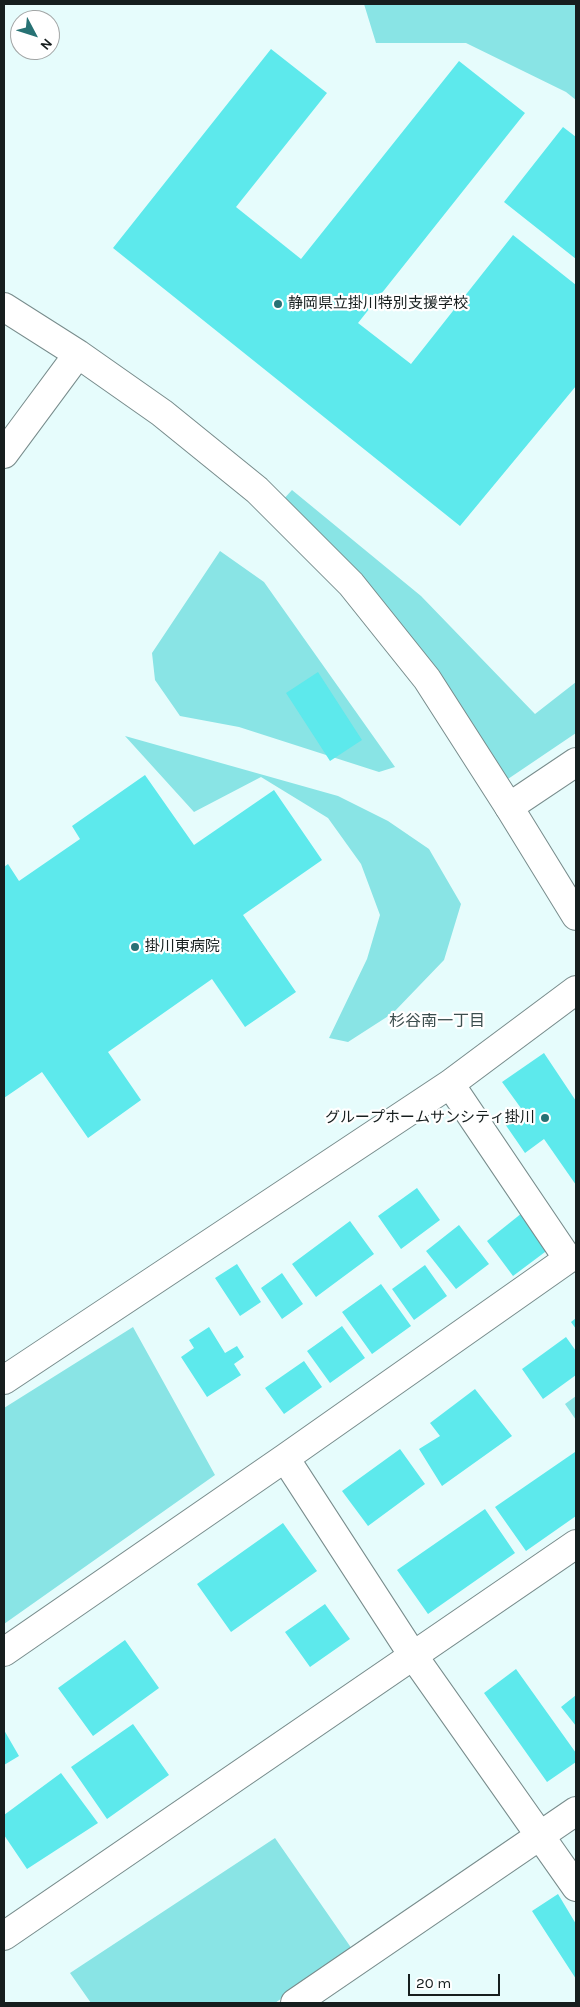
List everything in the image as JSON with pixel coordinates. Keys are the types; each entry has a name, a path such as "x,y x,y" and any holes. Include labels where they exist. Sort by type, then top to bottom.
{"street":[{"path":"4,307 78,354 162,413 257,490 351,584 427,679 576,916"},
{"path":"4,454 78,354"},
{"path":"509,807 576,762"},
{"path":"4,1380 450,1084 576,990"},
{"path":"4,1652 568,1259 450,1084"},
{"path":"285,1458 412,1654 576,1887"},
{"path":"4,1936 412,1654 576,1544"},
{"path":"295,2003 576,1811"}],"shaded area":[{"path":"364,4 576,4 576,100 566,92 466,43 376,43"},
{"path":"292,490 421,596 535,714 576,682 576,733 505,781 281,502"},
{"path":"220,551 264,582 395,767 379,772 239,727 180,716 155,680 152,653"},
{"path":"125,736 338,796 388,821 429,849 461,904 444,960 393,1013 348,1042 329,1038 367,959 380,915 361,864 328,818 261,777 194,812"},
{"path":"133,1327 215,1475 4,1624 4,1408"},
{"path":"576,1396 576,1420 565,1404"},
{"path":"275,1838 352,1949 275,2003 91,2003 70,1973"}],"building":[{"name":"静岡県立掛川特別支援学校","path":"271,49 327,93 236,207 301,259 459,61 525,113 358,323 411,364 513,235 576,285 576,386 460,526 113,248"},
{"path":"563,127 576,137 576,259 504,202"},
{"path":"318,672 362,740 330,761 286,693"},
{"name":"掛川東病院","path":"145,775 194,845 274,790 322,860 243,915 296,992 245,1027 212,979 108,1052 141,1100 88,1138 42,1072 4,1098 4,867 8,864 19,881 80,839 72,826"},
{"name":"グループホームサンシティ掛川","path":"544,1053 576,1101 576,1185 544,1139 525,1153 505,1124 523,1111 502,1082"},
{"path":"417,1188 440,1220 401,1249 378,1216"},
{"path":"522,1213 549,1249 513,1276 487,1241"},
{"path":"350,1221 374,1254 316,1297 292,1264"},
{"path":"459,1225 489,1264 456,1289 426,1251"},
{"path":"237,1264 261,1302 240,1316 215,1278"},
{"path":"425,1265 447,1296 414,1320 392,1289"},
{"path":"282,1273 303,1304 282,1319 261,1288"},
{"path":"381,1284 411,1326 372,1354 342,1312"},
{"path":"576,1318 576,1329 571,1322"},
{"path":"342,1326 365,1358 330,1383 307,1351"},
{"path":"209,1327 225,1353 237,1346 244,1357 234,1364 241,1375 207,1397 181,1357 194,1348 189,1340"},
{"path":"566,1337 576,1351 576,1375 543,1399 522,1369"},
{"path":"304,1361 322,1387 284,1414 265,1388"},
{"path":"475,1389 512,1436 442,1486 419,1449 440,1436 430,1423"},
{"path":"400,1449 425,1484 368,1526 342,1491"},
{"path":"575,1452 576,1516 526,1551 495,1507"},
{"path":"485,1509 515,1553 428,1614 397,1570"},
{"path":"283,1523 317,1571 231,1632 197,1584"},
{"path":"325,1604 350,1639 310,1667 285,1632"},
{"path":"125,1640 159,1688 93,1736 58,1688"},
{"path":"516,1669 576,1753 576,1762 547,1782 484,1693"},
{"path":"576,1695 576,1726 561,1707"},
{"path":"133,1724 169,1775 107,1819 71,1767"},
{"path":"4,1730 19,1756 4,1765"},
{"path":"61,1773 98,1823 27,1869 4,1835 4,1815"},
{"path":"558,1894 576,1924 576,1979 532,1911"}],"place":[{"name":"静岡県立掛川特別支援学校","path":"278,304"},
{"name":"掛川東病院","path":"135,947"},
{"name":"グループホームサンシティ掛川","path":"545,1118"}],"district":[{"name":"杉谷南一丁目","path":"437,1021"}]}
